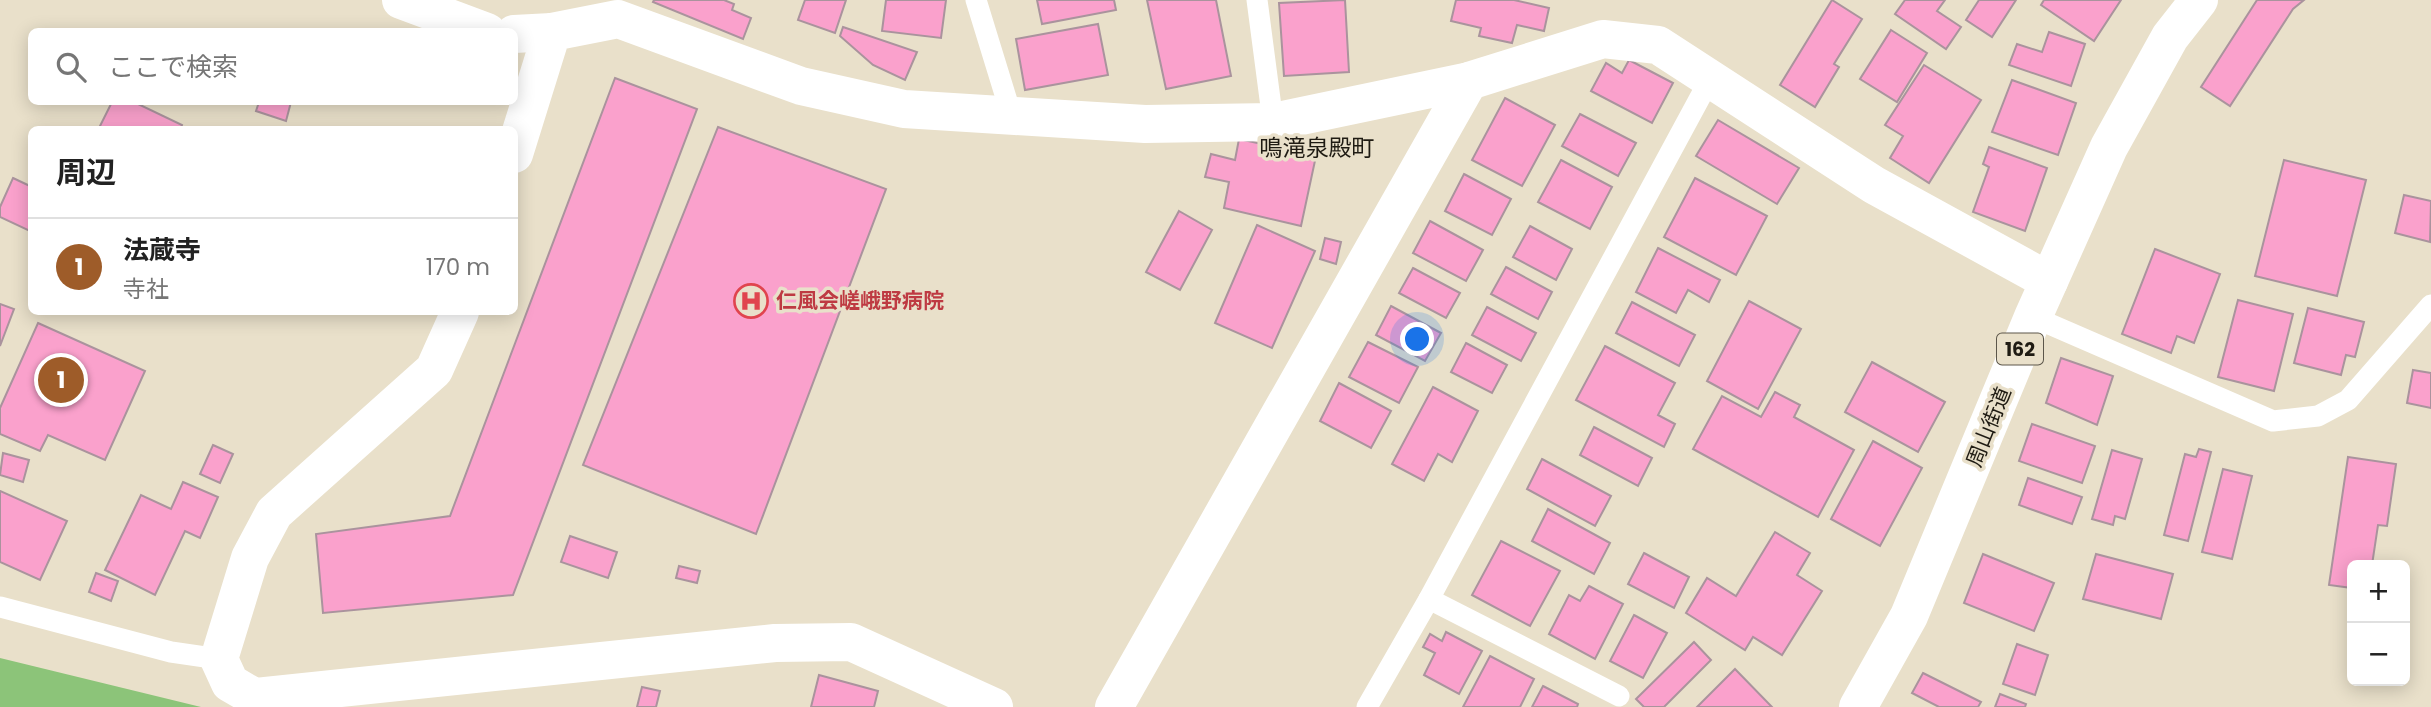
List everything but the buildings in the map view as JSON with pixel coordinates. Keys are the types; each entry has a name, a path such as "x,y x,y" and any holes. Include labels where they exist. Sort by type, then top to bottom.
{"main road":[{"path":"401,0 476,28"},
{"name":"周山街道","path":"1858,707 1909,616 2033,317 2109,147 2170,37 2199,0"},
{"path":"518,34 552,32 618,19 801,86 904,109 1145,124 1273,122 1469,81 1603,39 1658,45 1874,185 2049,281"},
{"path":"518,141 552,32"},
{"path":"1114,707 1469,81"},
{"path":"459,315 434,370 274,513 250,558 219,659 230,683 254,697 459,691 775,643 851,642 993,707"}],"lane":[{"path":"976,0 1011,114"},
{"path":"1257,0 1273,122"},
{"path":"1367,707 1429,599 1710,79"},
{"path":"2033,317 2273,421 2318,416 2348,400 2431,305"},
{"path":"1429,599 1619,696"},
{"path":"0,607 172,652 219,659"}],"green space":[{"path":"0,658 201,707 0,707"}],"place":[{"name":"仁風会嵯峨野病院","path":"751,301"},
{"name":"法蔵寺","path":"61,380"}],"district":[{"name":"鳴滝泉殿町","path":"1317,148"}]}
